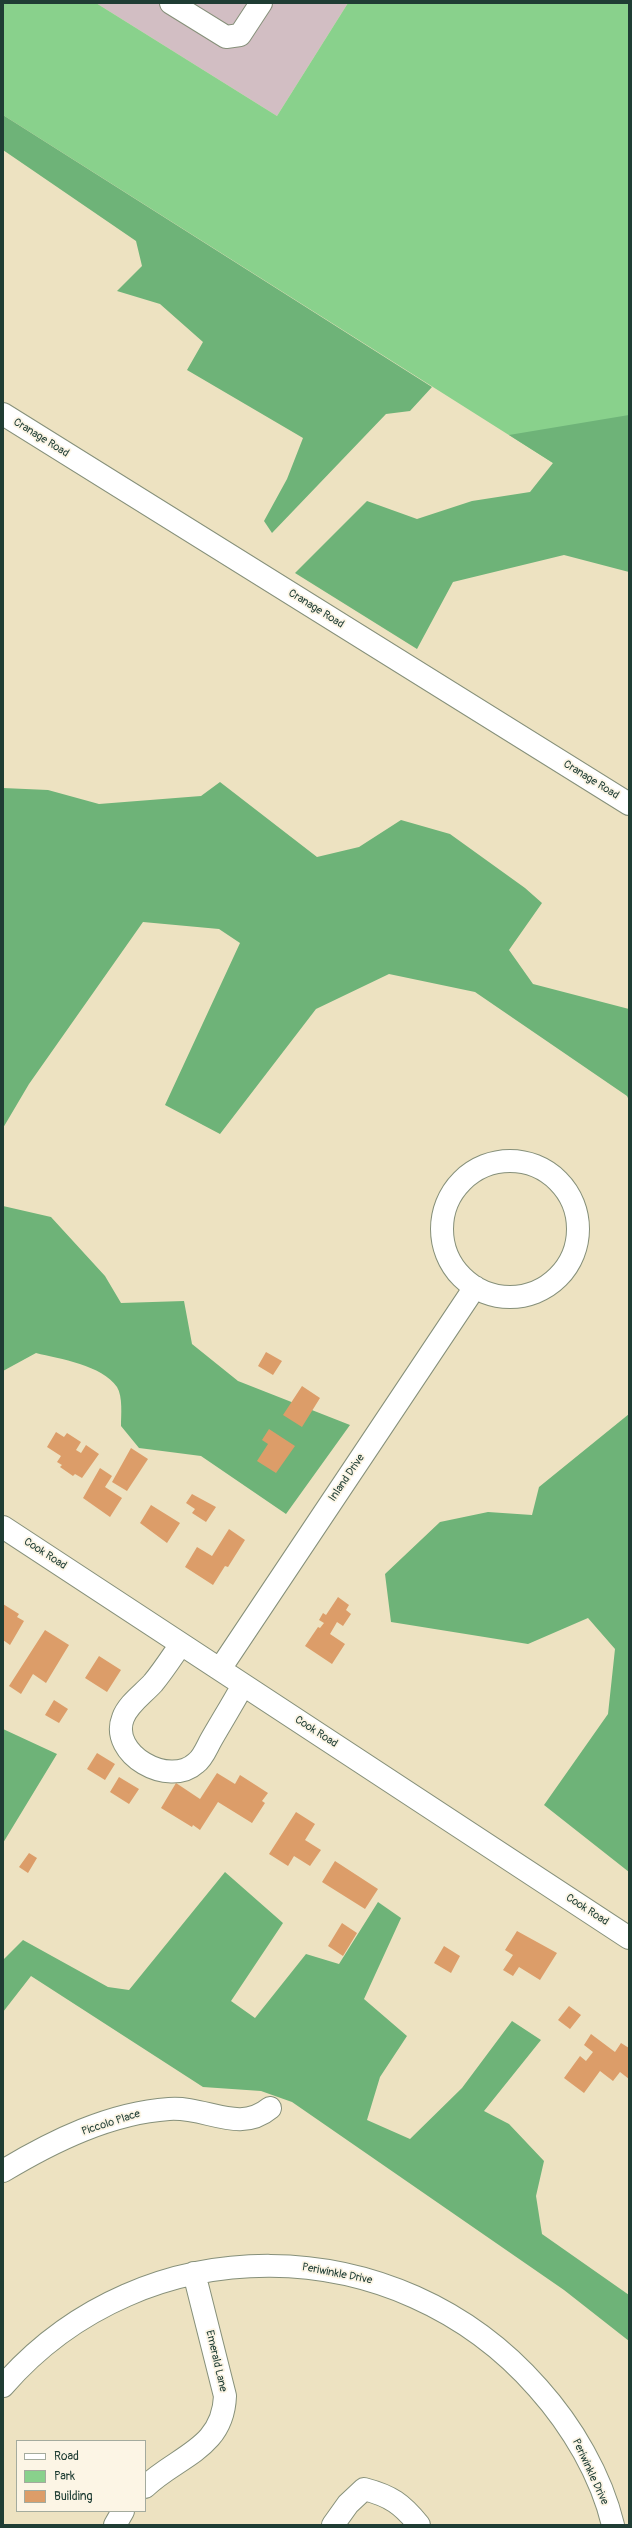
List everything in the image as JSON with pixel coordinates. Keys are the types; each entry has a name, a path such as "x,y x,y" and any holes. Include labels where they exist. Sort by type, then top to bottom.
{"street":[{"path":"171,3 226,37 240,35 261,3"},
{"name":"Cranage Road","path":"3,414 629,804"},
{"path":"503,1160 537,1165 557,1179 568,1191 577,1213 579,1226 576,1250 558,1279 538,1292 521,1296 497,1296 475,1287 458,1273 444,1245 443,1214 452,1192 461,1181 480,1167 503,1160"},
{"name":"Inland Drive","path":"220,1669 475,1287"},
{"name":"Cook Road","path":"3,1527 629,1938"},
{"path":"181,1644 153,1683 129,1708 121,1725 123,1738 133,1754 147,1766 165,1772 179,1772 196,1764 243,1685"},
{"name":"Piccolo Place","path":"3,2172 43,2149 122,2117 152,2110 174,2109 215,2115 234,2121 248,2120 260,2116 270,2108"},
{"name":"Periwinkle Drive","path":"3,2386 32,2356 82,2319 147,2287 194,2273 238,2266 287,2266 348,2274 406,2292 469,2326 521,2368 551,2402 582,2448 598,2483 613,2525"},
{"name":"Emerald Lane","path":"146,2486 163,2471 206,2442 222,2416 224,2396 194,2273"},
{"path":"333,2525 348,2504 364,2490 385,2495 398,2502 419,2525"},
{"path":"115,2525 122,2512"}],"shaded area":[{"path":"96,3 348,3 277,116"}],"green space":[{"path":"3,3 96,3 277,116 348,3 629,3 629,511 3,115"},
{"path":"3,115 432,387 410,411 386,414 272,533 264,521 287,479 303,438 187,370 203,342 160,304 117,291 142,266 136,241 3,150"},
{"path":"629,415 629,572 564,555 453,582 417,649 295,573 367,501 417,519 472,501 530,492 553,463 509,435"},
{"path":"220,782 317,857 359,847 401,820 450,834 525,888 542,903 509,950 533,984 629,1009 629,1100 627,1096 475,992 389,974 316,1009 220,1134 165,1105 240,943 219,929 143,922 29,1084 3,1128 3,788 48,790 99,804 201,796"},
{"path":"3,1206 51,1217 105,1276 121,1303 184,1301 192,1344 238,1381 350,1425 286,1514 201,1456 139,1448 121,1426 121,1401 117,1387 110,1379 101,1373 80,1364 36,1353 3,1371"},
{"path":"629,1414 629,1872 544,1805 608,1714 615,1649 588,1618 528,1644 391,1622 385,1574 440,1522 488,1512 532,1515 539,1487"},
{"path":"3,1729 57,1754 3,1843"},
{"path":"225,1872 283,1923 231,2001 255,2018 306,1954 339,1964 378,1902 401,1918 364,1999 407,2036 380,2077 367,2120 410,2139 462,2088 512,2021 541,2040 484,2111 509,2124 544,2161 536,2196 542,2234 629,2295 629,2341 564,2290 292,2102 261,2091 203,2087 31,1976 3,2012 3,1960 23,1940 108,1987 129,1990"}],"building":[{"path":"266,1352 282,1361 273,1375 258,1366"},
{"path":"302,1386 320,1398 302,1427 283,1415"},
{"path":"269,1429 295,1446 276,1473 257,1461 268,1444 262,1440"},
{"path":"56,1432 64,1437 67,1433 81,1442 76,1450 81,1453 86,1445 99,1454 82,1478 75,1474 73,1476 60,1467 62,1465 57,1462 61,1456 47,1447"},
{"path":"131,1448 148,1459 127,1491 112,1482"},
{"path":"100,1468 112,1476 105,1487 122,1498 110,1517 83,1498"},
{"path":"192,1494 216,1507 206,1522 192,1513 195,1509 186,1503"},
{"path":"151,1505 180,1523 167,1543 140,1523"},
{"path":"229,1529 245,1540 228,1567 225,1566 213,1585 185,1567 197,1547 212,1556"},
{"path":"338,1597 349,1605 346,1610 351,1614 343,1626 337,1622 330,1634 345,1644 332,1664 305,1646 318,1627 320,1628 324,1623 319,1620 323,1613 326,1615"},
{"path":"3,1604 19,1614 17,1617 24,1621 10,1645 3,1640"},
{"path":"45,1630 69,1645 46,1683 33,1674 21,1694 9,1686"},
{"path":"99,1656 121,1670 107,1692 85,1678"},
{"path":"54,1700 68,1709 59,1723 45,1715"},
{"path":"97,1753 115,1764 105,1780 87,1769"},
{"path":"217,1773 235,1784 240,1775 268,1793 262,1801 265,1803 252,1823 218,1802 200,1830 193,1825 192,1827 161,1808 176,1783 200,1799"},
{"path":"119,1777 139,1789 129,1804 110,1792"},
{"path":"296,1812 315,1824 305,1840 321,1850 310,1866 294,1856 288,1866 269,1854"},
{"path":"29,1853 37,1858 28,1873 19,1867"},
{"path":"335,1861 378,1889 365,1909 322,1882"},
{"path":"342,1923 357,1933 343,1956 328,1946"},
{"path":"517,1931 557,1953 540,1980 519,1967 513,1976 503,1970 513,1955 505,1950"},
{"path":"444,1946 460,1956 451,1973 434,1963"},
{"path":"569,2006 581,2015 570,2029 558,2020"},
{"path":"591,2034 615,2052 621,2043 629,2048 629,2079 620,2072 613,2081 600,2071 584,2093 564,2078 580,2056 586,2061 593,2052 584,2045"}]}
